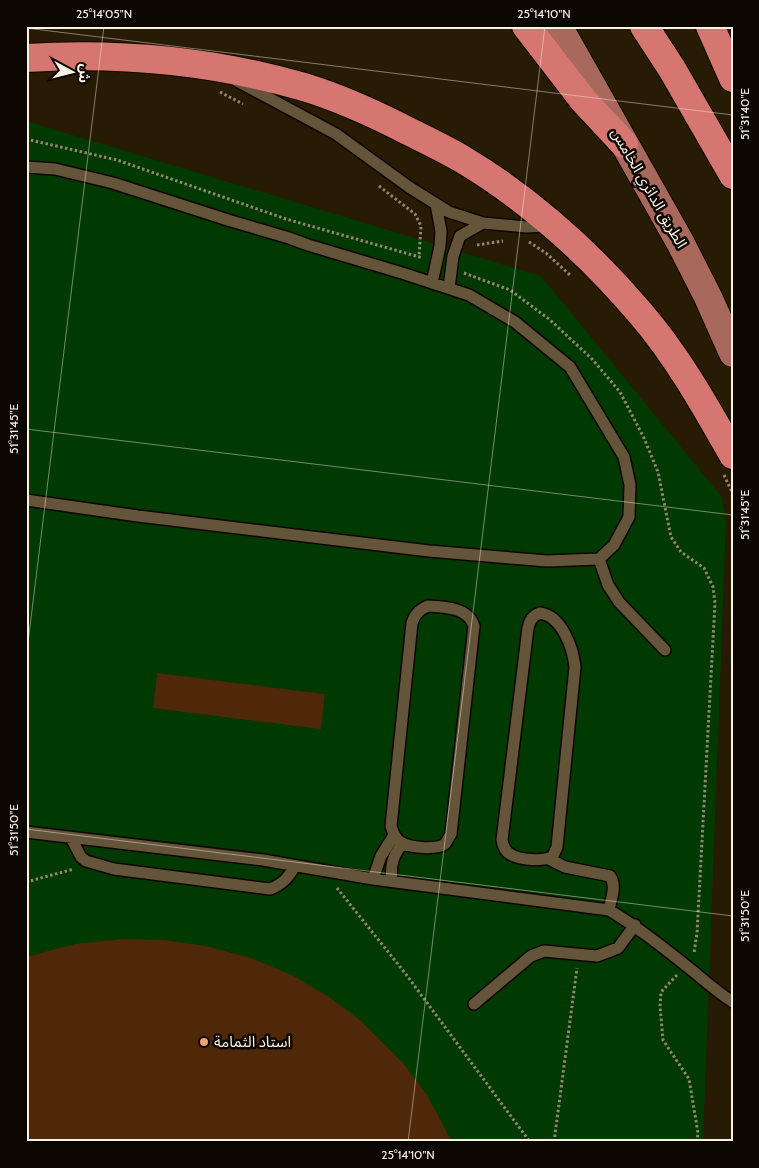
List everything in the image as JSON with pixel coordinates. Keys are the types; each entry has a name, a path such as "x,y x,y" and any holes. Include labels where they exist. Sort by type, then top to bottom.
{"highway":[{"path":"526,26 583,100 624,144"},
{"path":"644,26 672,69 733,175"},
{"path":"710,26 733,78"},
{"path":"26,58 64,55 147,57 214,79 261,76 306,88 350,103 461,158 515,194 572,242 616,285 648,322 704,404 728,464"}],"main road":[{"name":"الطريق الدائري الخامس","path":"558,26 680,242 708,296 733,353"}],"lane":[{"path":"214,79 336,134 409,188 449,212 483,222 526,227 552,225"},
{"path":"26,167 54,169 113,183 469,295 515,322 570,367 624,457 630,485 629,518 614,544 599,559 548,560 429,551 138,516 26,500"},
{"path":"432,283 441,231 436,204"},
{"path":"449,288 452,256 460,236 483,222"},
{"path":"599,559 608,585 619,602 665,650"},
{"path":"428,606 461,611 472,619 474,626 451,834 445,844 440,847 403,844 394,835 391,826 412,623 420,609 428,606"},
{"path":"548,859 553,856 557,847 575,667 571,646 566,636 552,618 547,614 540,613 533,616 529,621 502,840 505,850 514,856 544,861 548,859 565,867 610,876 614,886 609,910"},
{"path":"26,832 263,860 324,872 609,910 635,925 713,989 733,1002"},
{"path":"373,879 381,856 394,835"},
{"path":"71,838 82,857 92,864 114,869 270,889 286,879 295,866"},
{"path":"392,880 392,861 403,844"},
{"path":"474,1004 531,956 544,951 597,956 618,948 635,925"}],"path":[{"path":"214,79 251,108"},
{"path":"26,139 117,160 286,219 437,262"},
{"path":"371,180 415,214 421,226 420,257"},
{"path":"472,246 509,241"},
{"path":"523,241 529,242 546,253 575,279"},
{"path":"451,266 510,290 549,320 592,359 620,392 644,438 658,472 671,537 681,552 704,568 713,587 714,603 697,933 692,960 661,992 660,1006 663,1040 688,1078 698,1133 697,1142"},
{"path":"728,464 733,494"},
{"path":"26,882 92,864"},
{"path":"324,872 405,973 530,1142"},
{"path":"554,1142 579,955"}],"green space":[{"path":"26,121 541,276 722,497 726,523 703,1142 26,1142"}],"building":[{"path":"157,673 325,694 321,729 153,708"},
{"name":"استاد الثمامة","path":"122,939 164,940 206,946 251,958 294,976 329,997 360,1020 403,1063 427,1095 452,1142 26,1142 26,957 75,944"}],"place":[{"name":"استاد الثمامة","path":"204,1042"}]}
